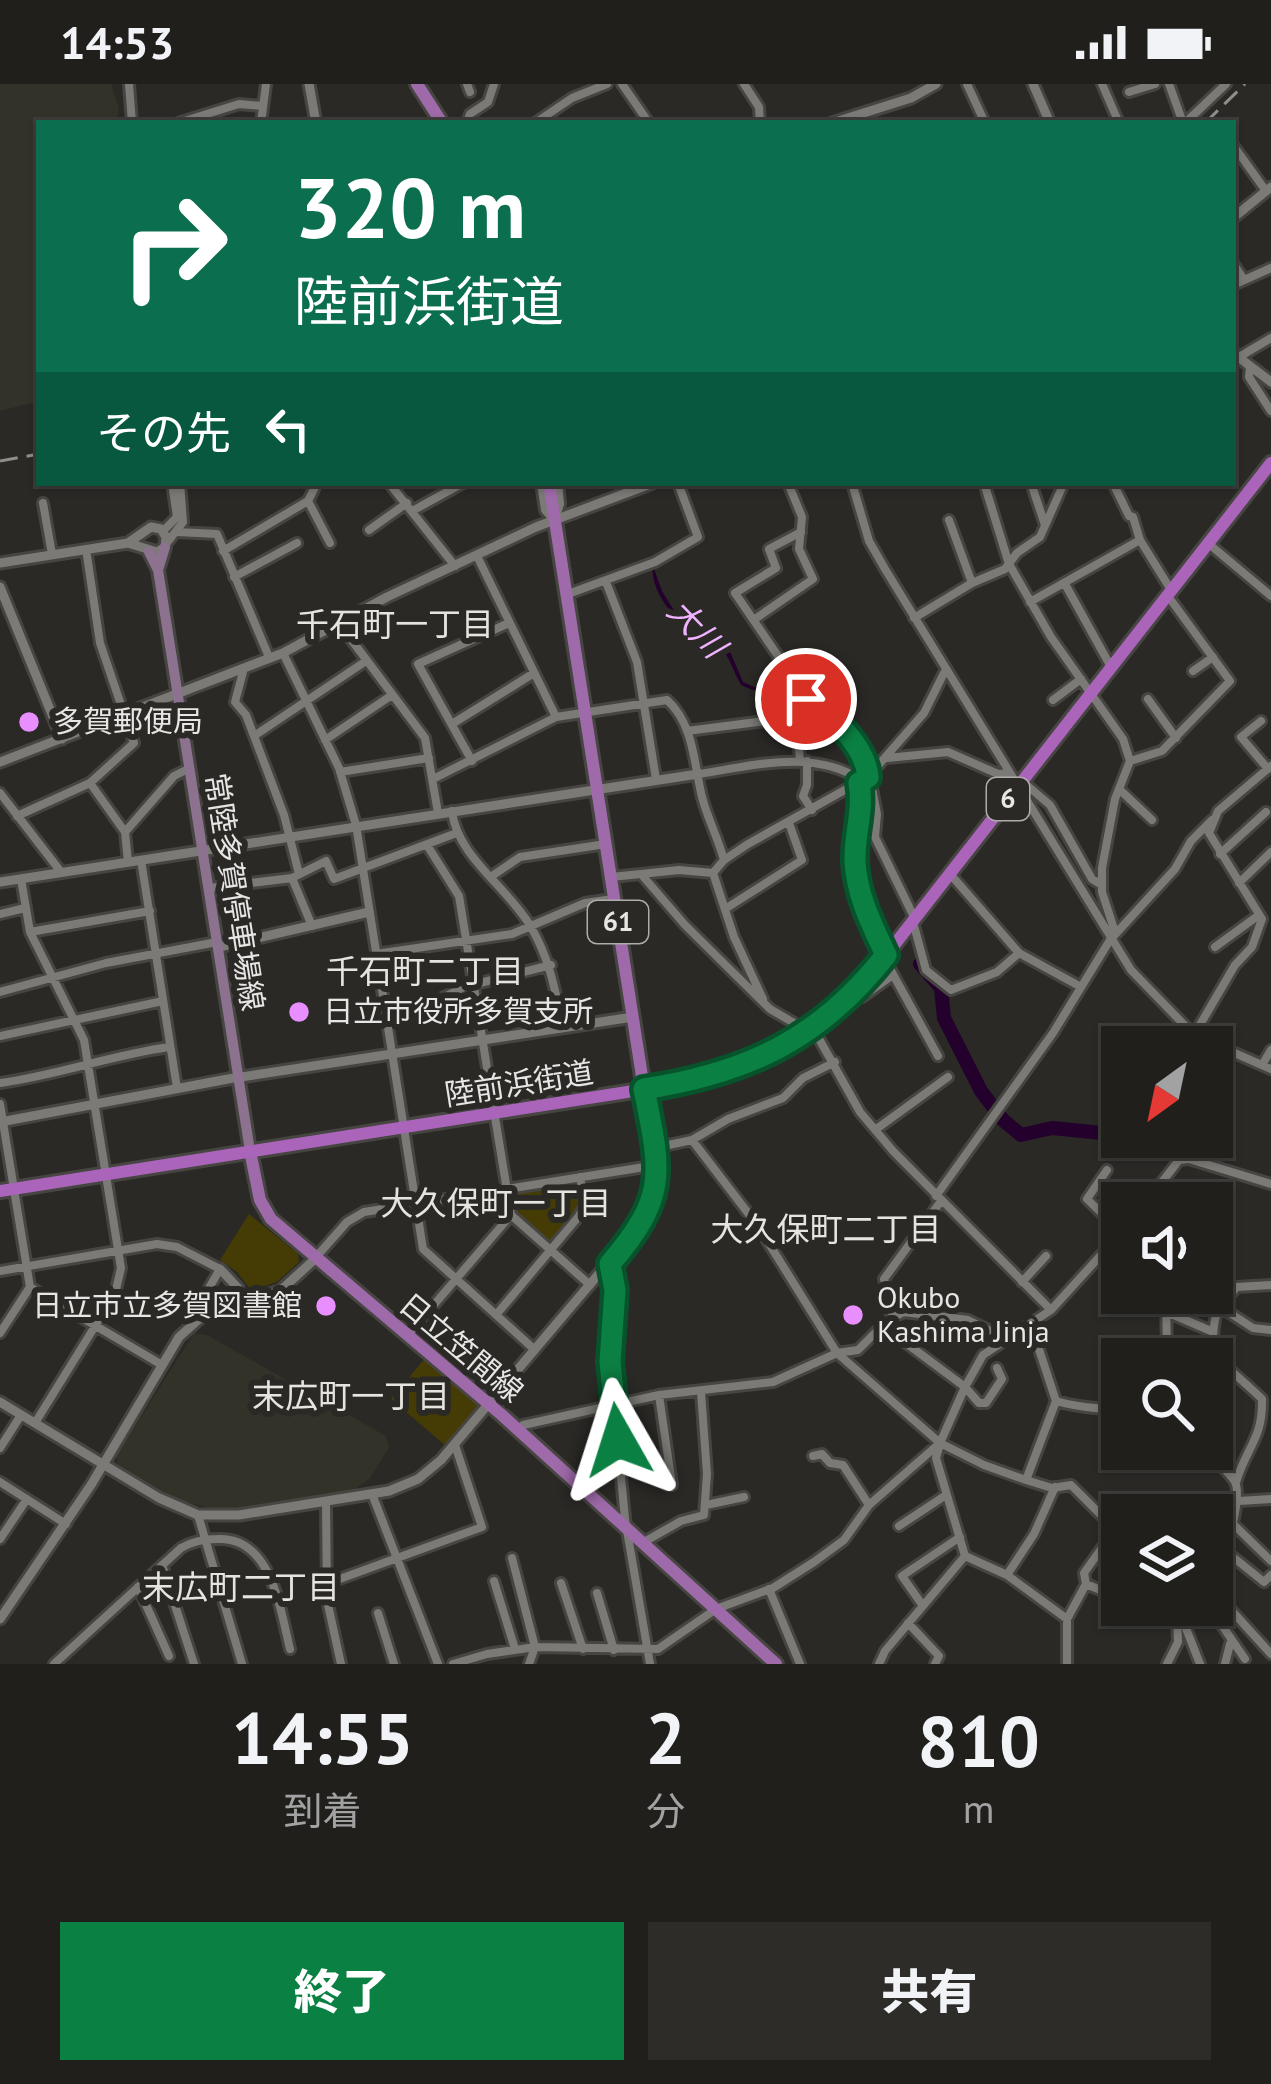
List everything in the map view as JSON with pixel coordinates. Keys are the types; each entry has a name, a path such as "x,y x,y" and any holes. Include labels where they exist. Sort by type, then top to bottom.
{"highway":[{"name":"陸前浜街道","path":"6,1190 644,1089 740,1067 810,1030 855,992 885,957 1271,463"}],"main road":[{"path":"417,84 440,120"},
{"name":"61","path":"546,486 644,1089"},
{"path":"158,570 165,545"},
{"path":"147,551 158,570"},
{"name":"常陸多賀停車場線","path":"158,570 250,1150"},
{"name":"日立笠間線","path":"250,1150 265,1210 518,1429 776,1664"}],"street":[{"path":"130,84 132,120"},
{"path":"261,120 266,84"},
{"path":"309,84 315,120"},
{"path":"469,120 488,102 494,84"},
{"path":"539,120 582,88 607,84"},
{"path":"622,84 647,120"},
{"path":"744,84 758,107 760,120"},
{"path":"841,120 911,98 936,84"},
{"path":"967,84 984,120"},
{"path":"1033,84 1049,120"},
{"path":"1102,84 1118,120"},
{"path":"1129,92 1155,84"},
{"path":"1169,84 1183,120"},
{"path":"1187,120 1226,84"},
{"path":"188,120 239,104 263,106"},
{"path":"1236,149 1268,189 1236,216"},
{"path":"1236,268 1244,280"},
{"path":"1236,284 1271,268"},
{"path":"1271,338 1236,355 1271,382"},
{"path":"1250,367 1249,377 1271,411"},
{"path":"163,531 177,517 176,486"},
{"path":"128,543 147,551 165,545 178,532 184,513 177,486"},
{"path":"223,551 308,501 316,486"},
{"path":"392,486 455,566"},
{"path":"369,530 457,486"},
{"path":"554,520 560,504 558,486"},
{"path":"0,762 283,653 554,520 645,486"},
{"path":"566,594 678,552 698,537 679,486"},
{"path":"754,619 813,580 799,549 802,518 789,486"},
{"path":"853,486 869,541 945,672 1131,970 1185,1026"},
{"path":"893,1317 884,1279 1115,932 1102,868 1130,761 1123,739 1009,564 985,486"},
{"path":"1032,486 1046,526"},
{"path":"914,618 1009,564 1040,537 1063,486"},
{"path":"1114,486 1170,593 1230,681 1157,755 1130,761"},
{"path":"308,501 331,543"},
{"path":"43,503 52,554"},
{"path":"949,520 972,583"},
{"path":"0,563 128,543 151,527 163,531"},
{"path":"163,531 165,545"},
{"path":"143,532 141,541 147,551"},
{"path":"178,532 213,532 269,657"},
{"path":"801,532 769,549 776,568 735,593 778,656 808,687 806,699 824,710 867,764 855,862 863,904 893,975 938,1056"},
{"path":"1030,602 1140,540"},
{"path":"234,577 297,543"},
{"path":"1208,543 1271,596"},
{"path":"17,816 90,783 134,743 100,643 86,549"},
{"path":"478,556 556,717"},
{"path":"606,582 638,662 656,778"},
{"path":"1065,584 1112,667"},
{"path":"0,587 62,739"},
{"path":"338,622 425,738 438,813"},
{"path":"472,761 418,664 509,623"},
{"path":"283,653 340,772 356,825 423,1250 536,1350"},
{"path":"1193,670 1213,657"},
{"path":"254,736 366,661"},
{"path":"244,667 235,702 246,715 284,815 312,927"},
{"path":"713,873 724,860 863,780 923,712 945,672"},
{"path":"452,724 534,674"},
{"path":"1053,700 1081,679"},
{"path":"325,740 392,694"},
{"path":"433,779 556,717 668,700 687,731 703,801 724,860"},
{"path":"1148,700 1176,738"},
{"path":"687,731 796,717 804,760 802,796 812,810"},
{"path":"1111,940 1175,869 1191,841 1270,767 1241,737 1261,721"},
{"path":"886,758 948,752 998,774 1009,773"},
{"path":"340,772 429,758"},
{"path":"0,882 656,778 804,760 832,764 863,780 877,814 875,837 914,920 926,970 951,990 997,972 1018,953"},
{"path":"125,832 173,776 190,768"},
{"path":"90,783 125,832 150,911 177,1088"},
{"path":"1019,784 1050,805 1092,879 1102,885"},
{"path":"1119,789 1152,820"},
{"path":"0,793 61,872"},
{"path":"452,811 454,835 531,928 551,964 563,1027"},
{"path":"1220,854 1266,812"},
{"path":"1212,820 1209,833 1220,854 1264,917"},
{"path":"725,909 802,860 789,823"},
{"path":"210,888 296,876 326,861 334,879 454,835"},
{"path":"492,877 520,857 606,844"},
{"path":"428,845 459,896 512,1215 591,1286"},
{"path":"1239,884 1271,851"},
{"path":"611,878 679,870 713,873"},
{"path":"713,873 734,937 766,1005"},
{"path":"641,874 766,1005 810,1030 836,1063 860,1112 875,1130 1051,1310"},
{"path":"950,874 1018,953 1081,987"},
{"path":"21,879 30,932 75,1020 89,1062 118,1250 119,1286 35,1424"},
{"path":"376,954 531,928 585,903 614,898"},
{"path":"0,914 25,908"},
{"path":"30,932 150,911"},
{"path":"0,992 155,952 312,927 369,912"},
{"path":"1215,947 1264,917"},
{"path":"1199,1026 1235,965 1252,947 1264,917"},
{"path":"386,1016 418,1010 474,985 551,964"},
{"path":"855,992 862,997 893,975"},
{"path":"0,1036 163,1001"},
{"path":"1,1122 239,1077 633,1017"},
{"path":"0,1068 1,1083 170,1047"},
{"path":"1233,1054 1267,1067 1271,1050"},
{"path":"654,1148 692,1140 728,1119 783,1098 803,1078 836,1063"},
{"path":"875,1130 948,1077"},
{"path":"0,1402 176,1507 198,1515 227,1516 326,1502 418,1479 455,1444 647,1217 656,1194 657,1165 644,1089"},
{"path":"0,1104 6,1190 30,1287 0,1333"},
{"path":"692,1140 758,1226 837,1353 940,1442 1026,1480 1071,1485 1101,1516"},
{"path":"1162,1182 1179,1160 1190,1159 1270,1181"},
{"path":"1,1617 104,1465 179,1337 199,1318 280,1291 356,1216 657,1165"},
{"path":"1101,1212 1087,1199 1107,1170"},
{"path":"496,1316 585,1204 580,1177"},
{"path":"408,1334 512,1215"},
{"path":"0,1271 168,1244 220,1269 238,1288 241,1302"},
{"path":"965,1556 936,1458 964,1387 983,1355 1051,1310 1101,1255"},
{"path":"1022,1282 1046,1256"},
{"path":"610,1264 615,1290 610,1362 614,1405 627,1528 650,1664"},
{"path":"199,1318 198,1307 220,1269"},
{"path":"1233,1291 1271,1285"},
{"path":"30,1287 162,1365"},
{"path":"518,1429 659,1395 773,1382 837,1353 859,1350 887,1329 893,1317 912,1311 968,1320 1005,1338"},
{"path":"1171,1314 1211,1330"},
{"path":"1216,1314 1210,1340 1216,1353 1262,1400 1264,1426 1243,1458 1233,1519"},
{"path":"1231,1314 1253,1328 1271,1330"},
{"path":"1026,1480 1056,1401 1031,1324"},
{"path":"887,1329 964,1387 970,1397 986,1403 1002,1379 998,1369"},
{"path":"643,1542 681,1521 704,1515 706,1441 701,1392"},
{"path":"659,1395 672,1485"},
{"path":"1056,1401 1090,1412 1101,1409"},
{"path":"0,1448 21,1415"},
{"path":"453,1664 535,1647 650,1650 679,1637 716,1610 769,1589 835,1547 869,1505 940,1442"},
{"path":"326,1584 482,1527 455,1444"},
{"path":"813,1456 822,1454 843,1465 869,1505"},
{"path":"1222,1470 1236,1482"},
{"path":"0,1482 66,1524"},
{"path":"1007,1575 1034,1534 1056,1486"},
{"path":"371,1494 438,1664"},
{"path":"899,1526 946,1495"},
{"path":"706,1505 744,1497"},
{"path":"0,1539 27,1499"},
{"path":"1239,1501 1271,1499"},
{"path":"326,1502 326,1584 341,1664"},
{"path":"198,1515 242,1664"},
{"path":"1233,1523 1271,1561"},
{"path":"923,1606 902,1576 960,1537"},
{"path":"54,1664 181,1548 203,1539 234,1538 250,1545 278,1598 290,1648"},
{"path":"1067,1664 1067,1619 1086,1584 1084,1573 1101,1554"},
{"path":"965,1556 1007,1575 1067,1619"},
{"path":"879,1664 965,1556"},
{"path":"1233,1557 1264,1582 1271,1576"},
{"path":"512,1558 535,1647 529,1664"},
{"path":"163,1565 194,1664"},
{"path":"494,1581 515,1649"},
{"path":"561,1583 583,1649"},
{"path":"1086,1584 1101,1590"},
{"path":"138,1587 169,1656"},
{"path":"769,1589 800,1664"},
{"path":"597,1592 614,1650"},
{"path":"1233,1612 1271,1654"},
{"path":"377,1613 394,1664"},
{"path":"908,1623 935,1648 939,1656 935,1664"},
{"path":"1167,1664 1178,1642 1175,1626"},
{"path":"1185,1626 1200,1664"},
{"path":"1220,1626 1245,1659"},
{"path":"1262,1647 1271,1640"},
{"path":"1225,1664 1230,1642"}],"shaded area":[{"path":"0,84 111,84 119,109 117,120 36,120 36,402 0,411"},
{"path":"572,1180 579,1185 576,1212 549,1245 514,1215 511,1196"},
{"path":"249,1214 298,1254 299,1262 277,1282 251,1290 220,1260"},
{"path":"194,1333 207,1335 386,1436 389,1448 370,1478 350,1493 222,1512 174,1498 118,1464 116,1456"},
{"path":"426,1357 477,1401 478,1408 446,1446 391,1399"}],"water":[{"path":"653,566 675,612 718,637 743,682 783,697 741,685 718,643 665,605"},
{"path":"826,720 858,759 863,773 857,772"}],"waterway":[{"name":"大川","path":"773,693 823,718 839,736"},
{"name":"大川","path":"920,964 941,988 944,1018 981,1091 1003,1120 1021,1135 1052,1128 1101,1133"}],"railway":[{"path":"1208,120 1245,84"},
{"path":"0,461 36,455"}],"place":[{"name":"多賀郵便局","path":"29,722"},
{"name":"日立市役所多賀支所","path":"299,1012"},
{"name":"日立市立多賀図書館","path":"326,1306"},
{"name":"Okubo Kashima Jinja","path":"853,1315"}],"district":[{"name":"千石町一丁目","path":"395,624"},
{"name":"千石町二丁目","path":"425,971"},
{"name":"大久保町一丁目","path":"496,1203"},
{"name":"大久保町二丁目","path":"826,1229"},
{"name":"末広町一丁目","path":"351,1396"},
{"name":"末広町二丁目","path":"241,1587"}],"route":[{"path":"618,1440 610,1362 615,1290 610,1264 641,1227 656,1194 657,1165 644,1089 713,1076 765,1057 843,1003 886,955 863,904 855,862 863,806 859,783 868,777 867,764 824,710 806,699"}]}
